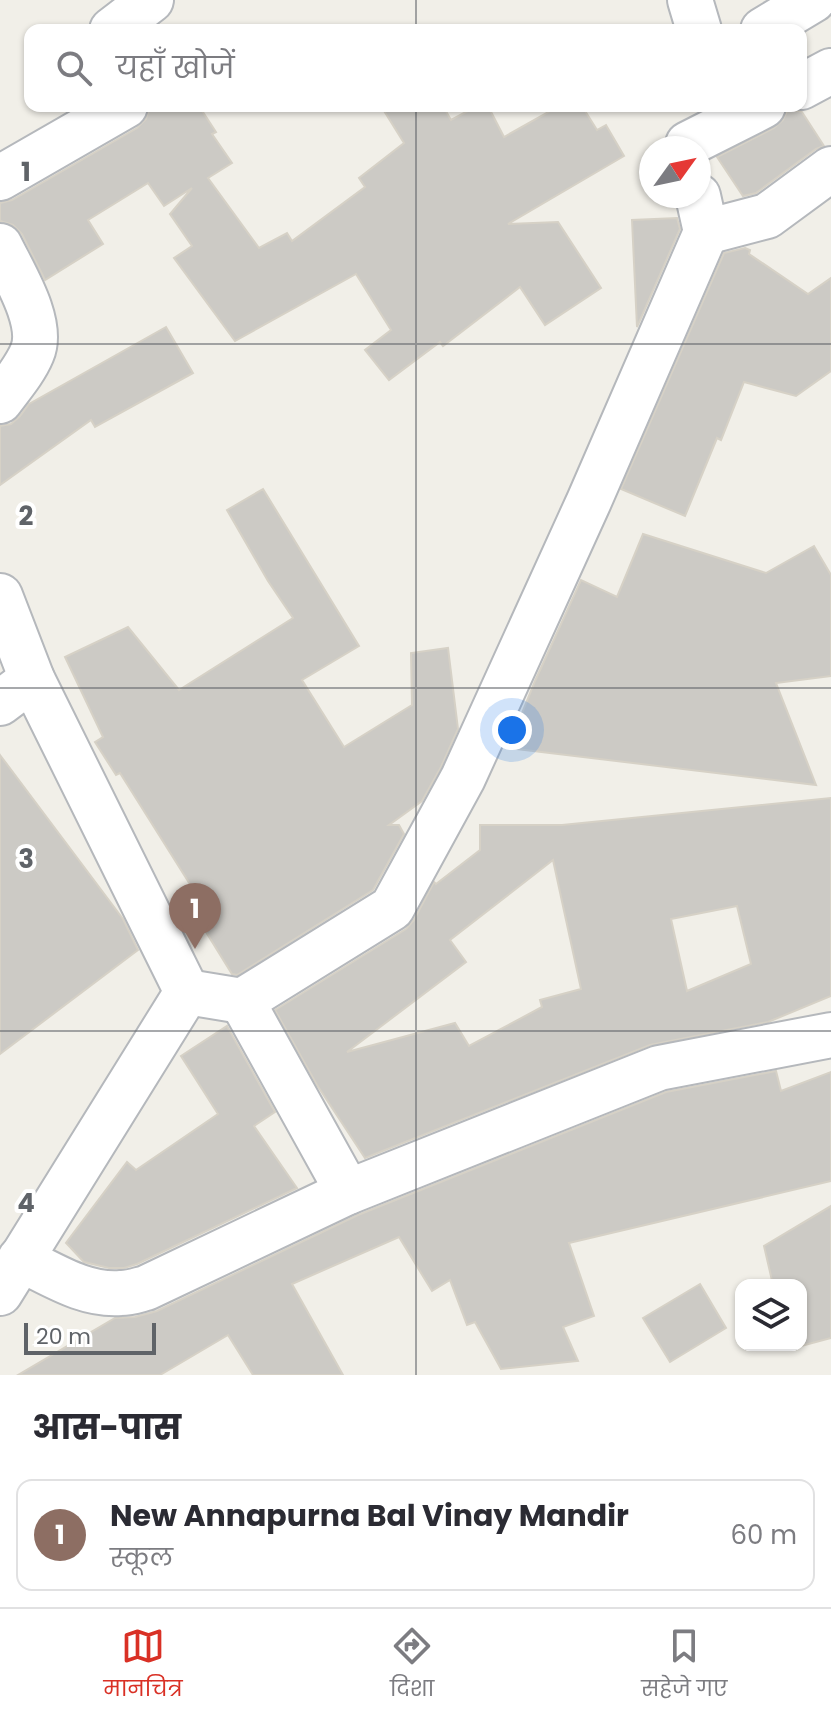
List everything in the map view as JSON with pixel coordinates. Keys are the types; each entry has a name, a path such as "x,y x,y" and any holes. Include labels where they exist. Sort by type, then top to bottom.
{"street":[{"path":"120,24 151,0"},
{"path":"690,0 697,24"},
{"path":"773,24 813,0"},
{"path":"807,84 831,71"},
{"path":"0,178 115,112"},
{"path":"691,133 747,112"},
{"path":"187,992 242,1001 392,908 463,778 589,501 702,214 767,216 831,169"},
{"path":"0,246 25,297 36,329 33,352 0,401"},
{"path":"0,596 16,691 187,992"},
{"path":"187,992 10,1276 94,1292 122,1294 146,1288 348,1192 659,1068 831,1035"},
{"path":"242,1001 348,1192"}],"building":[{"path":"148,112 203,112 216,132 212,134 232,163 208,178 259,248 287,233 292,241 365,187 359,178 404,143 385,112 446,112 451,120 466,112 491,112 504,137 548,112 586,112 597,130 606,125 624,156 508,224 558,222 601,288 545,325 520,287 443,346 440,342 389,380 365,350 391,330 356,274 235,341 174,258 192,246 170,214 192,188 164,206 148,183 88,220 103,244 45,280 22,234 13,225 0,221 0,203 12,200 137,128"},
{"path":"787,112 802,112 824,146 756,193 743,196 717,157 774,128"},
{"path":"677,218 680,229 637,327 632,220"},
{"path":"745,248 750,250 749,254 808,294 831,278 831,371 796,396 744,382 685,516 621,489 724,253"},
{"path":"166,327 193,373 95,427 91,420 0,485 0,426 11,424 29,404"},
{"path":"263,489 359,646 302,680 344,747 412,705 411,653 448,648 458,729 422,801 389,825 399,825 404,834 373,890 237,975 232,974 198,919 208,913 120,773 116,775 95,742 103,737 65,657 128,627 179,690 293,618 227,510"},
{"path":"643,534 766,573 814,546 831,575 831,676 776,683 816,785 508,748 581,580 617,597"},
{"path":"0,755 123,919 138,950 0,1054"},
{"path":"831,798 831,996 768,1022 650,1045 365,1158 317,1085 275,1010 406,929 434,882 436,884 480,850 480,825 562,825","holes":["553,860 581,989 540,1000 542,1007 469,1046 455,1023 347,1052 466,962 450,940","737,906 751,964 687,991 671,919"]},
{"path":"227,1026 275,1112 254,1126 297,1188 137,1264 109,1268 84,1262 66,1243 127,1162 136,1170 218,1114 181,1056"},
{"path":"776,1071 781,1091 831,1072 831,1181 569,1243 594,1316 563,1327 578,1361 501,1369 475,1322 467,1325 450,1280 432,1291 399,1237 292,1284 343,1375 253,1375 228,1335 160,1375 18,1375 115,1318 157,1311 358,1215 666,1092"},
{"path":"831,1206 831,1338 807,1344 807,1279 772,1279 764,1246"},
{"path":"700,1284 726,1328 670,1362 643,1318"}],"place":[{"name":"New Annapurna Bal Vinay Mandir","path":"195,949"}]}
